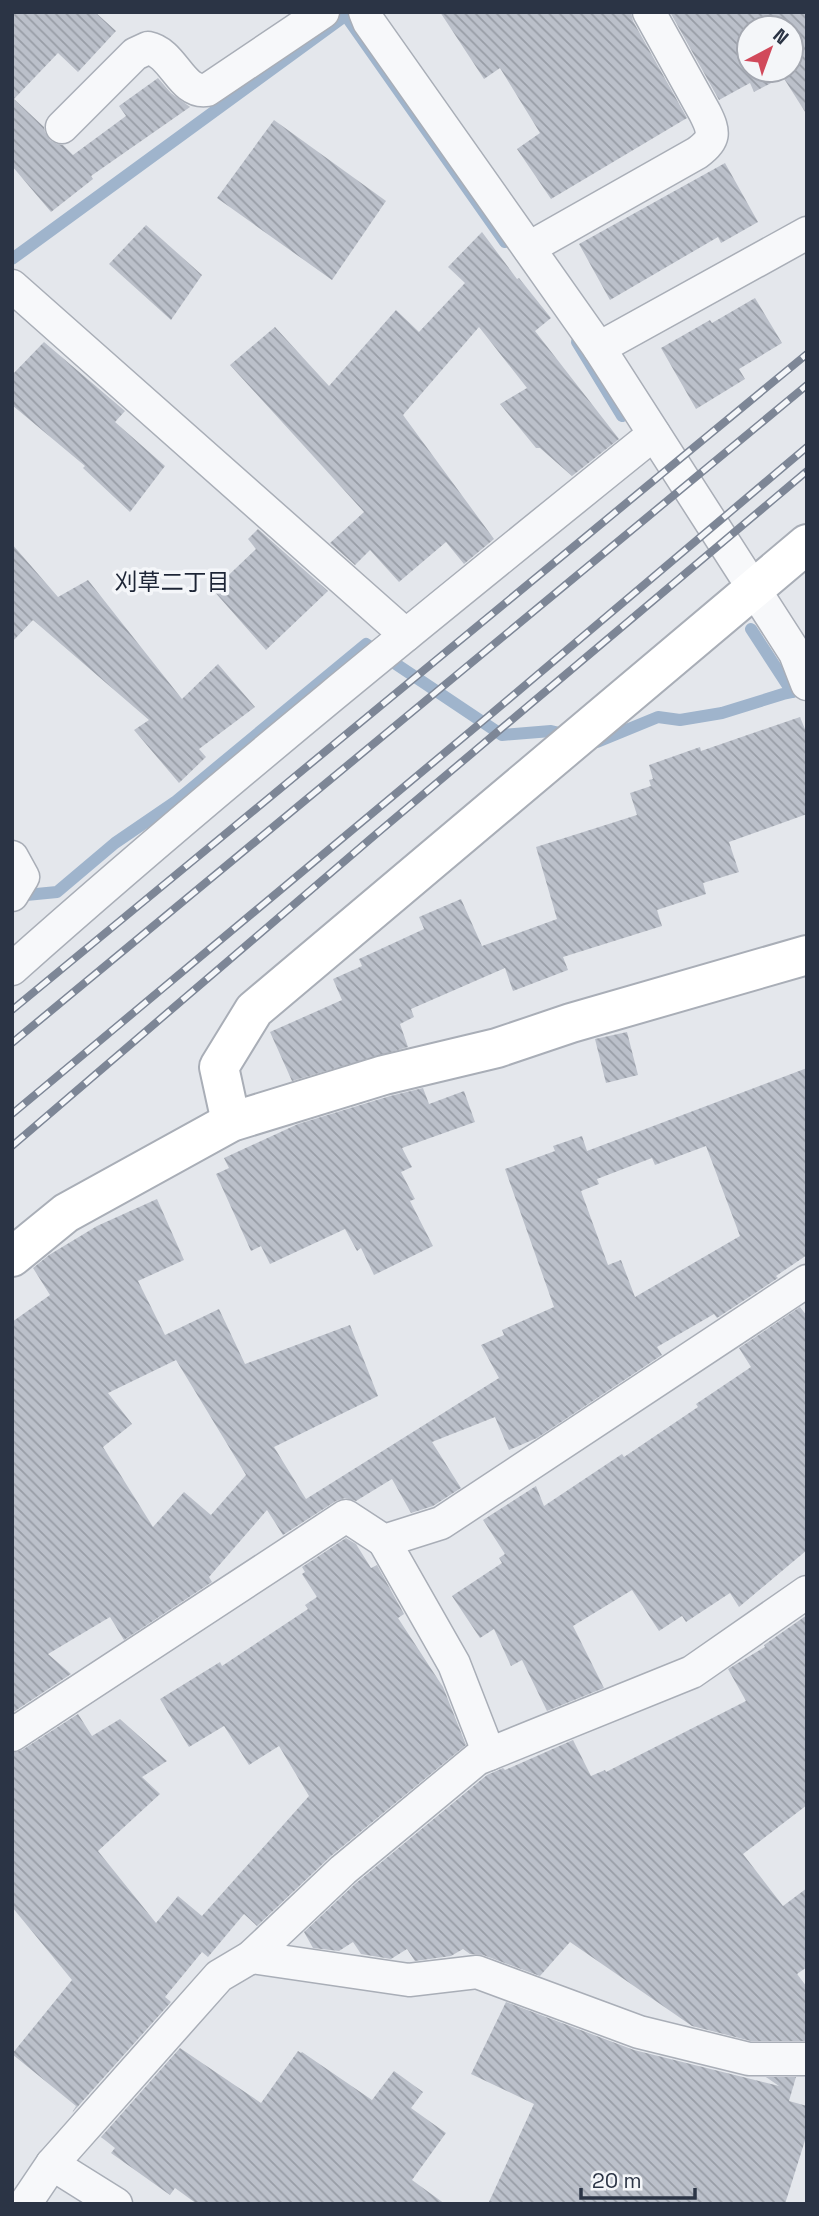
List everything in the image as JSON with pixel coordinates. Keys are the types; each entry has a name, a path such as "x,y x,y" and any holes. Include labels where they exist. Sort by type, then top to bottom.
{"street":[{"path":"62,127 141,51 148,48 163,54 189,85 202,91 207,90 323,12"},
{"path":"365,12 369,22 599,348 754,588 801,649 807,684"},
{"path":"529,248 697,153 708,146 713,137 705,113 649,12"},
{"path":"599,348 807,233"},
{"path":"12,286 406,635"},
{"path":"12,969 406,635 654,435"},
{"path":"231,1122 219,1067 254,1010 807,544"},
{"path":"12,857 23,877 12,894"},
{"path":"12,1257 66,1213 231,1122 384,1075 497,1048 571,1023 807,955"},
{"path":"384,1541 441,1523 807,1281"},
{"path":"12,1735 345,1516 384,1541 453,1664 489,1754"},
{"path":"25,2204 52,2164 219,1976 251,1957 343,1870 477,1759 692,1672 807,1592"},
{"path":"251,1957 409,1980 477,1972 639,2032 749,2059 807,2059"},
{"path":"52,2164 116,2204"}],"building":[{"path":"12,12 95,12 116,31 78,72 58,53 14,99 44,127 50,140 63,145 73,155 126,116 119,106 158,78 171,93 190,107 91,176 93,179 51,212 12,166"},
{"path":"440,12 631,12 633,21 687,118 551,199 517,149 540,133 500,68 484,79"},
{"path":"670,12 807,12 807,115 787,84 805,84 805,14 735,14 735,84 748,84 719,100"},
{"path":"750,84 769,84 754,92"},
{"path":"274,120 386,201 332,280 217,198"},
{"path":"725,163 758,222 721,243 718,237 610,300 579,244"},
{"path":"146,225 202,275 171,320 109,264"},
{"path":"482,232 517,279 519,278 551,318 535,331 619,439 572,476 540,448 536,448 500,404 527,388 479,327 403,415 494,539 464,564 446,542 399,582 370,550 355,565 330,543 364,512 230,365 275,327 329,386 396,310 419,332 465,283 448,267"},
{"path":"755,298 782,343 739,369 745,379 696,409 661,348"},
{"path":"44,342 125,411 115,422 165,466 130,512 83,468 85,466 12,405 12,375"},
{"path":"258,529 328,591 266,650 213,590 256,549 248,539"},
{"path":"12,544 58,597 88,580 182,699 218,664 255,707 199,749 206,757 179,783 134,730 149,720 33,620 12,642"},
{"path":"800,717 807,734 807,814 729,842 739,872 703,883 706,894 657,910 662,926 563,957 568,970 513,991 505,968 411,1009 414,1017 400,1024 408,1047 292,1081 270,1032 342,1000 333,979 362,966 359,959 424,929 419,917 461,899 482,946 557,919 536,847 637,815 630,793 651,786 649,780 653,779 649,765 700,747 701,751"},
{"path":"627,1032 638,1075 606,1083 595,1039"},
{"path":"807,1068 807,1255 776,1276 778,1278 717,1318 714,1314 657,1347 662,1355 537,1438 509,1450 495,1417 432,1442 461,1488 433,1506 411,1513 392,1479 356,1501 345,1498 336,1501 283,1535 267,1510 209,1577 212,1582 124,1640 110,1617 48,1654 71,1674 12,1713 12,1322 50,1295 33,1268 97,1226 157,1199 184,1260 138,1281 165,1335 219,1309 245,1364 350,1325 378,1396 274,1447 306,1499 499,1378 481,1345 504,1335 502,1330 554,1307 505,1169 555,1151 553,1146 582,1136 587,1151","holes":["706,1146 740,1236 635,1297 621,1260 608,1265 581,1191 599,1184 597,1179 652,1158 655,1165","176,1360 246,1475 211,1515 184,1492 153,1527 103,1447 132,1424 108,1393"]},
{"path":"423,1088 429,1104 464,1091 475,1122 402,1148 412,1167 401,1172 415,1199 410,1201 433,1246 374,1275 361,1248 357,1251 345,1229 270,1264 261,1246 251,1251 216,1174 229,1168 224,1158 298,1124"},
{"path":"800,1307 807,1316 807,1550 739,1607 730,1593 686,1622 682,1616 659,1631 632,1590 573,1626 604,1688 547,1711 522,1660 511,1666 494,1629 480,1638 452,1596 502,1563 499,1558 505,1554 483,1520 536,1486 544,1506 622,1454 624,1457 751,1367 739,1348"},
{"path":"346,1538 356,1544 371,1568 377,1565 404,1614 398,1618 443,1687 466,1745 331,1856 257,1926 244,1914 208,1957 202,1952 165,1997 171,2002 72,2113 76,2106 12,2054 72,1980 12,1907 12,1753 22,1750 78,1714 92,1736 120,1719 167,1761 142,1777 160,1794 98,1851 156,1923 178,1896 202,1916 309,1796 279,1746 249,1765 224,1726 189,1747 160,1699 220,1662 222,1666 308,1609 305,1605 317,1597 302,1574 305,1572 302,1567"},
{"path":"807,1615 807,1805 743,1854 783,1906 807,1888 807,1967 797,1974 807,1987 807,2041 751,2041 692,2026 570,1942 540,1976 483,1955 470,1954 463,1949 451,1956 415,1961 407,1949 391,1959 361,1954 353,1942 339,1951 313,1948 304,1932 355,1884 487,1775 503,1768 505,1770 573,1740 591,1776 605,1770 606,1772 746,1701 728,1669 765,1647 764,1645"},
{"path":"506,2002 634,2050 779,2086 766,2077 796,2077 789,2101 807,2106 807,2134 785,2204 488,2204 534,2104 471,2074"},
{"path":"180,2048 261,2103 298,2051 372,2100 394,2071 423,2092 411,2108 446,2133 412,2180 445,2204 197,2204 175,2188 170,2195 111,2153 115,2148 101,2137"}],"waterway":[{"path":"344,13 505,242"},
{"path":"12,259 345,16"},
{"path":"577,342 622,416"},
{"path":"751,629 792,692"},
{"path":"16,896 57,892 115,843 175,802 366,644 502,735 551,731 568,735"},
{"path":"592,741 597,742 658,717 680,720 722,713 807,689"}],"railway":[{"path":"12,1010 807,354"},
{"path":"12,1043 807,385"},
{"path":"12,1114 807,447"},
{"path":"12,1146 375,835 807,471"}],"district":[{"name":"刈草二丁目","path":"172,582"}]}
